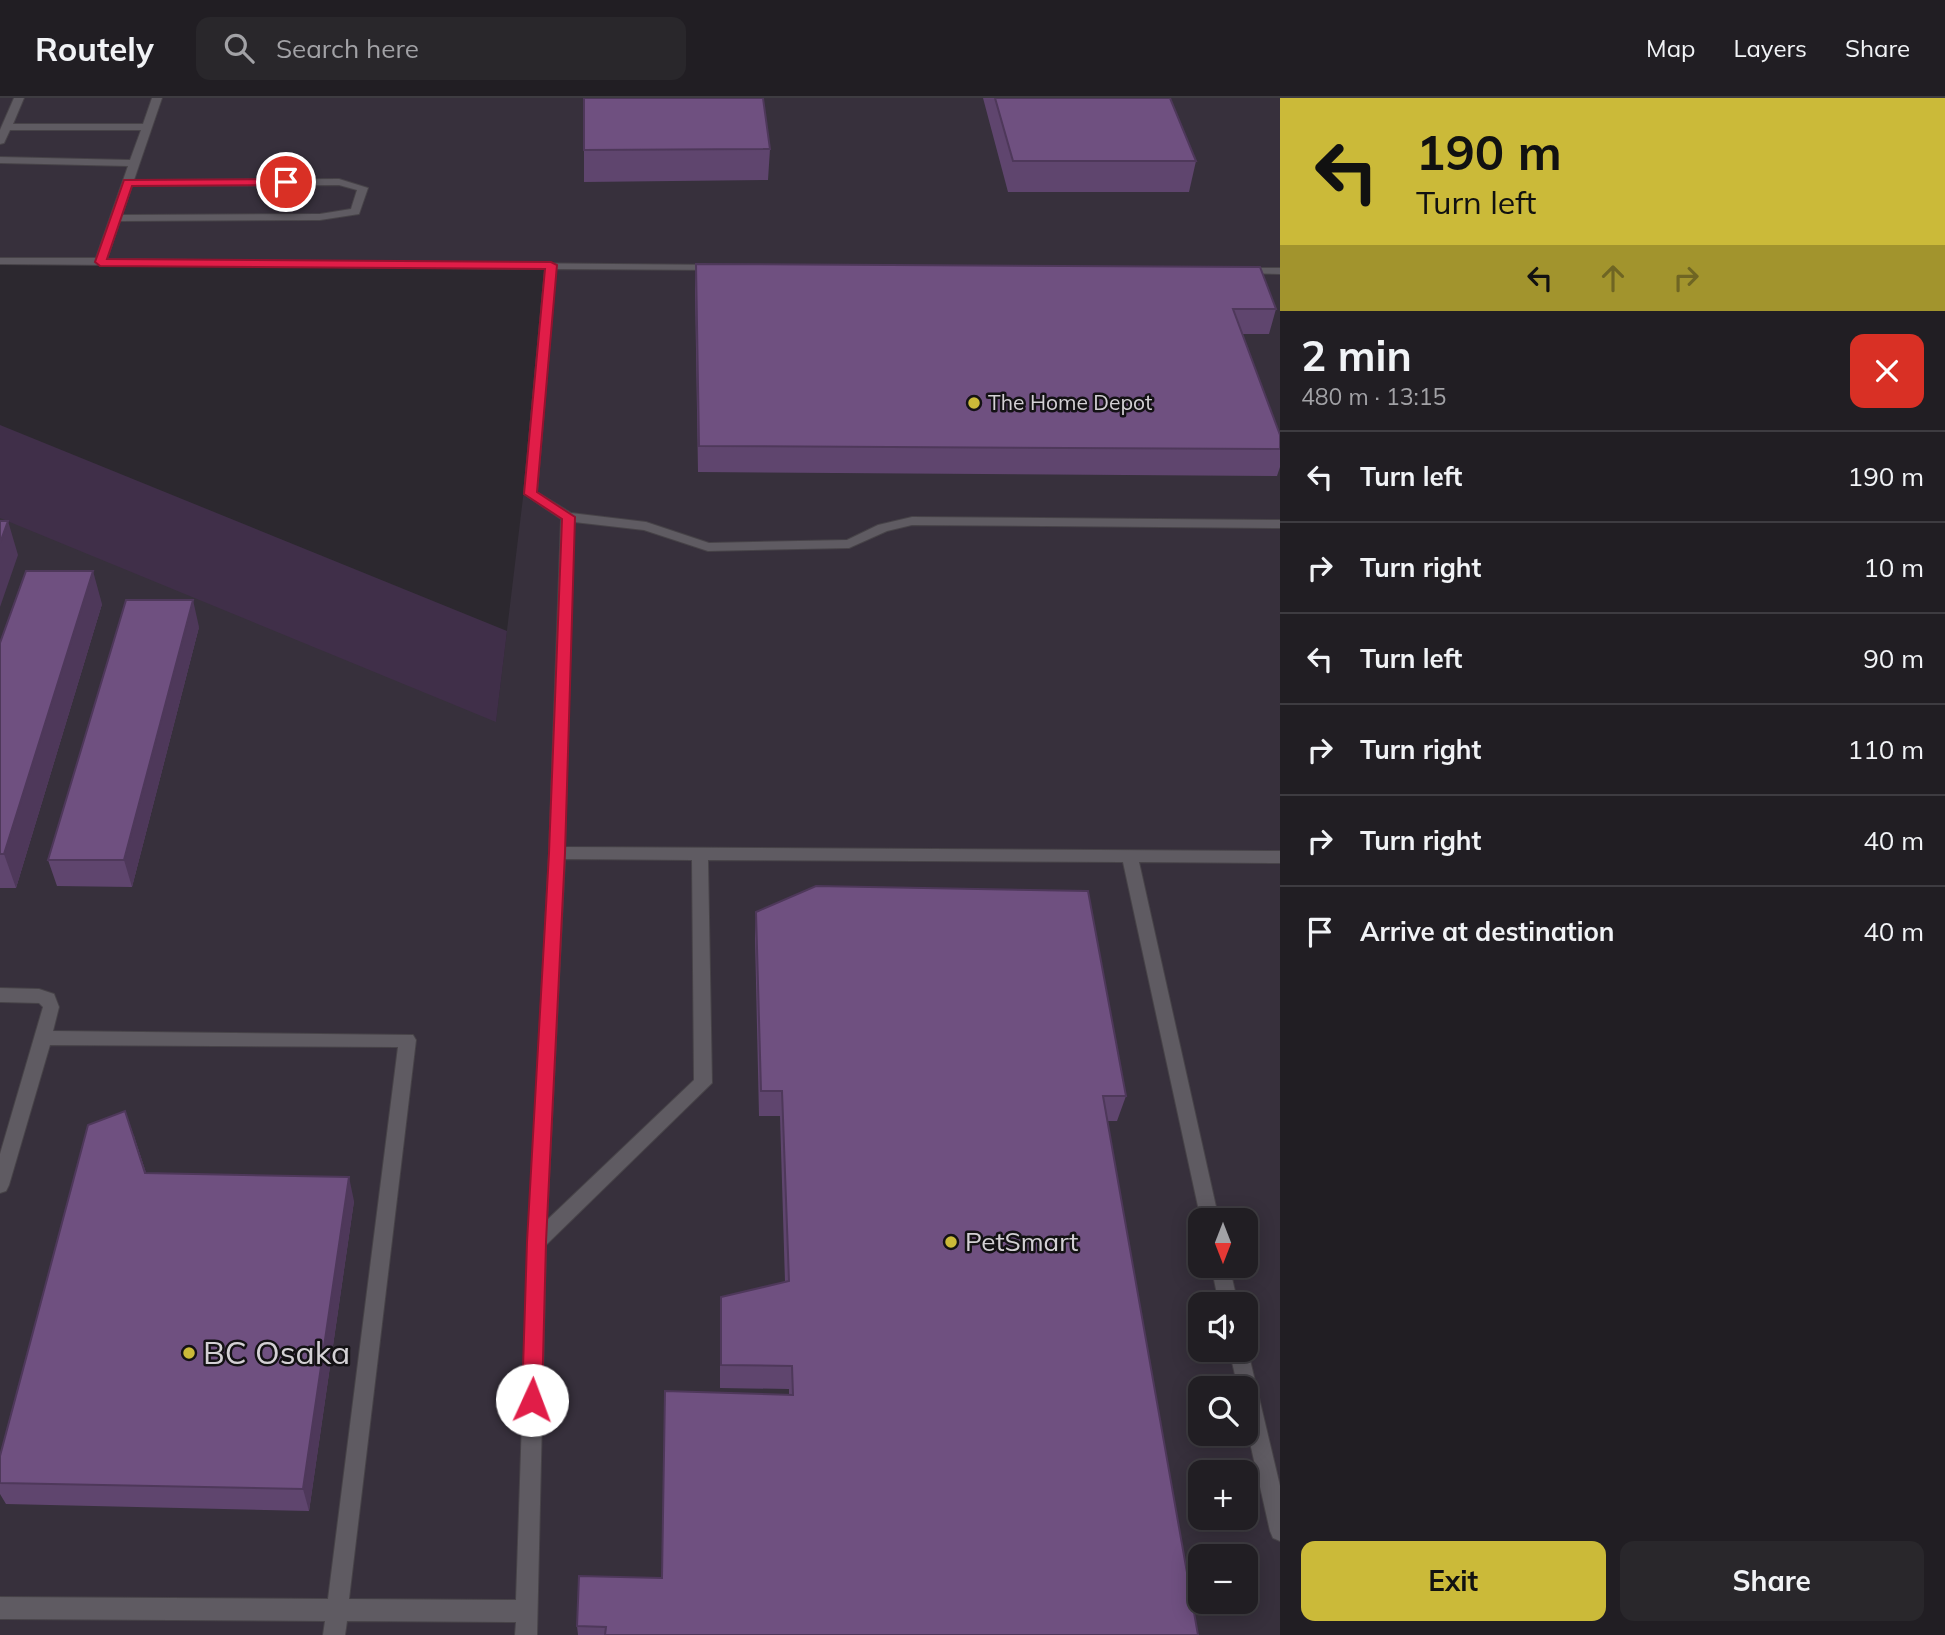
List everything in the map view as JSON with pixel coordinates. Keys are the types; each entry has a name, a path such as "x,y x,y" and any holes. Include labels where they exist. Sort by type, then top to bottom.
{"lane":[{"path":"0,141 19,98"},
{"path":"100,262 158,98"},
{"path":"6,127 147,127"},
{"path":"0,160 135,163"},
{"path":"116,218 320,217 355,212 363,188 339,182 128,183"},
{"path":"0,261 730,267"},
{"path":"551,265 530,494 568,517 646,526 708,547 849,544 883,528 912,521 1280,524"},
{"path":"1225,271 1280,271"},
{"path":"526,1635 537,1242 557,853 568,517"},
{"path":"557,853 1280,856"},
{"path":"537,1242 703,1083 700,853"},
{"path":"1130,857 1207,1208"},
{"path":"0,995 39,996 48,999 51,1007 0,1185"},
{"path":"43,1038 407,1040 334,1635"},
{"path":"1242,1362 1280,1531"},
{"path":"0,1608 526,1611"}],"shaded area":[{"path":"0,98 1280,98 1280,1635 0,1635 0,512 496,721 551,266 0,261"},
{"path":"0,425 507,631 496,722 0,518"}],"building":[{"path":"584,98 763,98 770,149 584,150"},
{"path":"995,98 1170,98 1196,161 1013,161"},
{"name":"The Home Depot","path":"696,264 1260,267 1276,309 1233,309 1280,435 1280,449 699,446"},
{"path":"0,521 8,521 0,543"},
{"path":"26,571 93,571 4,854 0,854 0,643"},
{"path":"126,600 193,600 124,860 48,860"},
{"path":"816,886 1088,891 1126,1096 1103,1096 1188,1578 1188,1614 1194,1614 1198,1635 605,1635 606,1627 577,1626 579,1576 662,1578 665,1391 793,1395 792,1366 721,1365 721,1297 789,1281 782,1091 761,1091 756,912"},
{"name":"BC Osaka","path":"125,1111 145,1173 349,1177 303,1489 0,1483 0,1456 88,1125"}],"place":[{"name":"The Home Depot","path":"974,403"},
{"name":"PetSmart","path":"951,1242"},
{"name":"BC Osaka","path":"189,1353"}],"route":[{"path":"286,182 128,183 100,262 551,265 530,494 568,517 557,853 537,1242 532,1400"}]}
